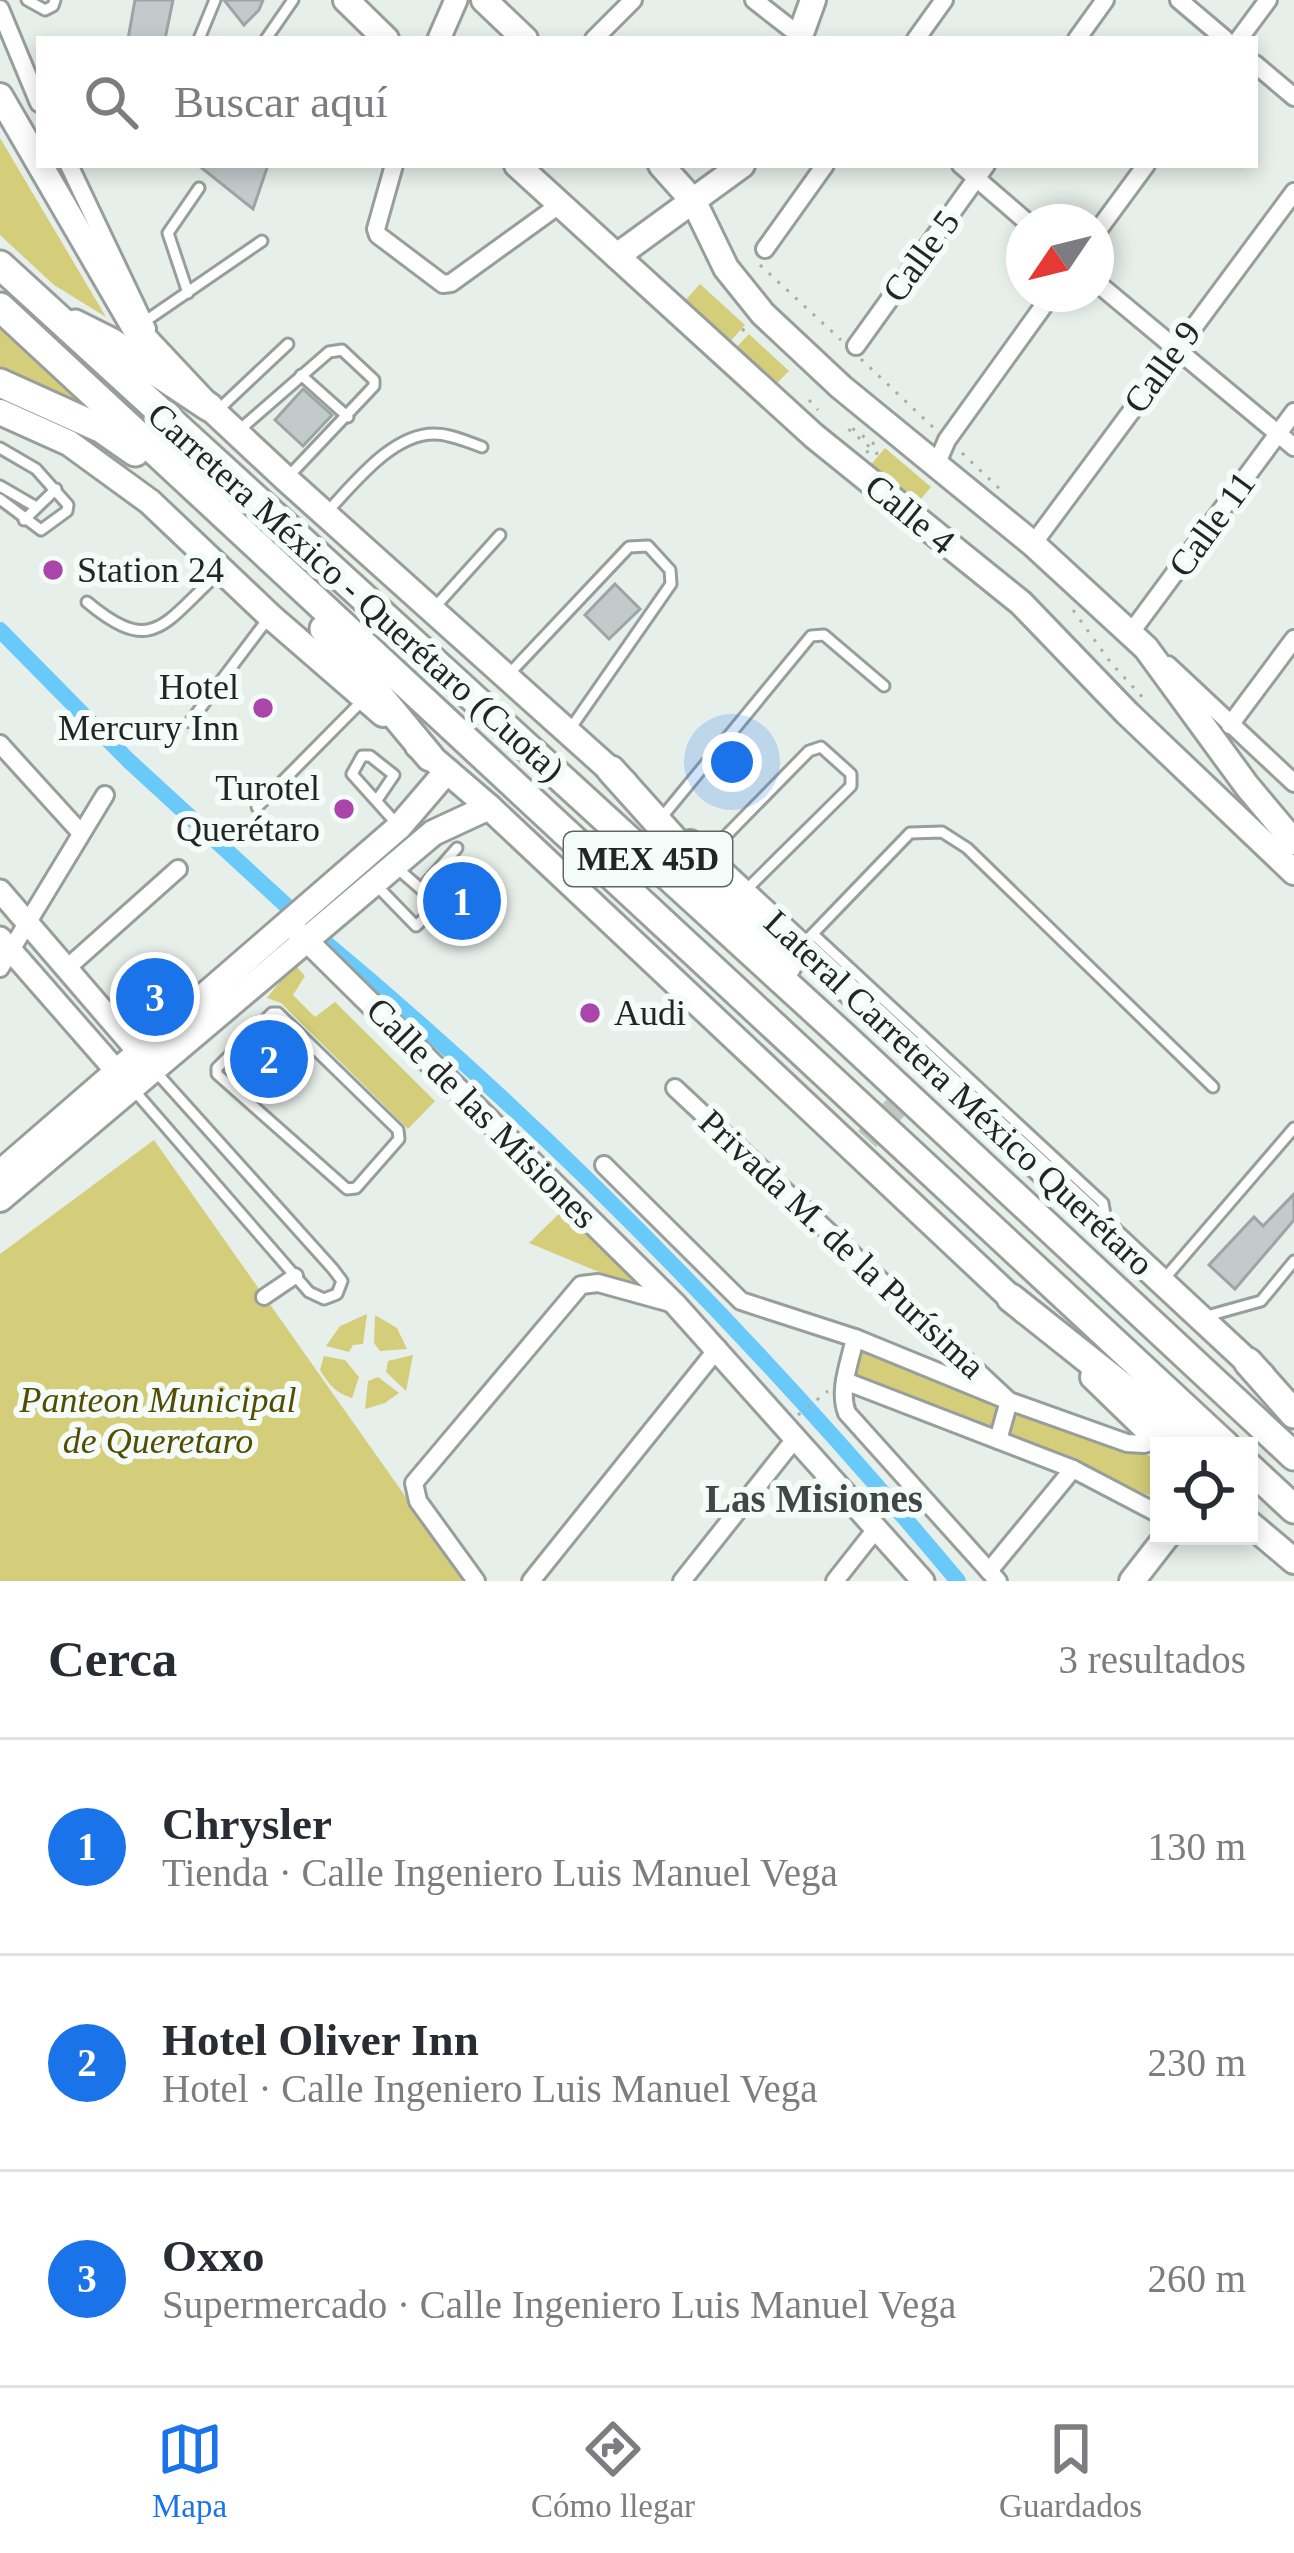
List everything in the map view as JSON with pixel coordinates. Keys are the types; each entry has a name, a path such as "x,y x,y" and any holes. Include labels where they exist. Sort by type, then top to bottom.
{"highway":[{"name":"Carretera México - Querétaro (Cuota)","path":"0,265 842,1035 1294,1456"},
{"name":"Carretera México - Querétaro (Cuota)","path":"0,307 1216,1437"},
{"path":"46,309 111,342 212,410"},
{"path":"0,383 102,429 211,504"},
{"path":"252,543 439,764"},
{"path":"611,770 760,932 842,1035"},
{"path":"1011,1298 1186,1437"},
{"path":"1248,1362 1294,1410"},
{"path":"1258,1475 1294,1509"},
{"path":"1258,1497 1294,1526"}],"main road":[{"path":"346,0 383,36"},
{"path":"484,0 522,36"},
{"path":"802,36 813,0"},
{"name":"Lateral Carretera México Querétaro","path":"0,96 36,158"},
{"name":"Lateral Carretera México Querétaro","path":"42,168 134,327 212,410 744,892 808,939 853,982 923,1077 1107,1231 1248,1362"},
{"name":"Calle 4","path":"520,168 814,436 1104,673 1294,872"},
{"name":"Calle 4","path":"664,168 694,202 726,268 763,314 841,387 1033,544 1138,641 1259,803 1294,842"},
{"path":"617,256 738,168"},
{"path":"2,419 90,456 150,502 270,616 862,1145 1155,1437"},
{"path":"147,1061 208,1022 399,827 439,764"},
{"path":"0,1173 124,1080 296,930 373,882 433,833 489,808"},
{"path":"0,1199 124,1080"},
{"path":"1258,1531 1294,1561"},
{"path":"1132,1581 1160,1545"}],"street":[{"path":"440,36 456,0"},
{"path":"597,36 633,0"},
{"path":"754,0 799,36"},
{"path":"918,36 944,0"},
{"path":"1079,36 1106,0"},
{"path":"1178,0 1221,36"},
{"path":"1240,36 1268,0"},
{"path":"0,9 36,96"},
{"path":"1258,67 1294,97"},
{"path":"70,168 160,356"},
{"path":"393,168 376,229 443,284 451,283 559,205"},
{"path":"756,251 823,168"},
{"path":"1114,209 1144,168"},
{"path":"981,171 1011,204"},
{"name":"Calle 5","path":"850,345 981,171"},
{"name":"Calle 9","path":"1033,544 1294,191"},
{"path":"1114,297 1294,447"},
{"path":"936,465 946,440 1039,312"},
{"name":"Calle 11","path":"1138,641 1294,412"},
{"path":"1230,725 1294,639"},
{"path":"1138,641 1294,783"},
{"path":"0,744 80,833"},
{"path":"105,794 28,923 4,952 124,1080"},
{"path":"68,968 178,869"},
{"path":"0,891 147,1061"},
{"name":"Calle de las Misiones","path":"296,930 718,1348 923,1581"},
{"name":"Privada M. de la Purísima","path":"675,1088 1009,1401"},
{"path":"604,1165 733,1295 751,1305 855,1338 1127,1443 1150,1444"},
{"path":"264,1297 295,1276"},
{"name":"Calle de las Misiones","path":"476,1581 418,1501 414,1483 577,1288 590,1282 675,1304"},
{"path":"855,1338 845,1381 847,1413 993,1576 1073,1469"},
{"path":"531,1581 718,1348"},
{"path":"845,1381 1073,1469 1150,1509"},
{"path":"998,1440 1009,1401"},
{"path":"682,1581 792,1432"},
{"path":"835,1581 876,1529"}],"lane":[{"path":"27,0 45,10 55,0"},
{"path":"200,36 215,0"},
{"path":"268,36 293,0"},
{"path":"188,293 167,233 199,188"},
{"path":"144,322 262,242"},
{"path":"212,410 288,344"},
{"path":"236,432 329,352 342,350 374,380 348,417 286,479"},
{"path":"301,375 348,417"},
{"path":"326,513 412,436 438,433 482,446"},
{"path":"0,448 56,488 67,500 67,511 41,530 0,499"},
{"path":"0,486 36,507"},
{"path":"25,520 56,488"},
{"path":"433,609 500,536"},
{"path":"507,676 629,548 648,546 670,570 671,584 568,732"},
{"path":"87,602 113,623 138,634 154,631 222,570"},
{"path":"190,722 270,616"},
{"path":"662,817 811,636 824,635 884,686"},
{"path":"257,807 365,698"},
{"path":"706,857 809,751 821,747 851,774 851,786 744,892"},
{"path":"376,800 393,779 393,771 362,756 352,774 399,827"},
{"path":"808,939 910,833 942,832 967,848 1213,1087"},
{"path":"421,889 457,848"},
{"path":"373,882 414,925 464,876 450,860"},
{"path":"394,865 438,905"},
{"path":"853,982 1103,1203 1107,1231"},
{"path":"278,1013 398,1130 399,1139 356,1188 346,1189 220,1079 217,1068 233,1049 267,1015 278,1013"},
{"path":"208,1022 233,1049"},
{"path":"124,1080 309,1292 324,1299 337,1294 342,1281 147,1061"},
{"path":"1161,1282 1294,1128"},
{"path":"1201,1318 1262,1301 1294,1261"}],"path":[{"path":"756,251 850,345 865,353 861,359 1011,500"},
{"path":"742,328 748,334"},
{"path":"809,400 820,413"},
{"path":"850,442 877,453 849,426 879,451 881,448 858,428"},
{"path":"1071,607 1104,673 1154,710"},
{"path":"1104,673 1138,641"},
{"path":"792,1432 814,1400"}],"green space":[{"path":"0,138 106,317 54,285 0,235"},
{"path":"700,284 745,325 727,345 682,304"},
{"path":"0,326 97,418 0,372"},
{"path":"749,334 789,371 773,387 733,351"},
{"path":"885,448 931,487 911,511 864,473"},
{"path":"294,964 305,976 293,995 315,1017 335,1002 435,1101 408,1129 281,1003 267,998"},
{"name":"Panteon Municipal de Queretaro","path":"154,1140 465,1581 0,1581 0,1254"},
{"path":"565,1208 641,1280 635,1287 529,1243"},
{"path":"367,1314 363,1344 353,1345 349,1352 326,1346 340,1326"},
{"path":"375,1315 397,1328 407,1349 380,1351 374,1343"},
{"path":"861,1351 1003,1404 993,1431 851,1378"},
{"path":"413,1355 406,1391 386,1372 388,1361"},
{"path":"324,1356 345,1360 359,1377 352,1398 337,1391 323,1375"},
{"path":"378,1377 399,1393 365,1409 368,1381"},
{"path":"1013,1404 1150,1456 1150,1496 1000,1439"}],"building":[{"path":"135,0 173,0 166,36 129,36"},
{"path":"224,0 263,0 244,25"},
{"path":"202,168 267,168 253,209"},
{"path":"303,389 332,415 303,446 275,420"},
{"path":"615,584 640,609 609,639 585,615"},
{"path":"1294,1194 1294,1220 1235,1289 1209,1265 1254,1217 1263,1226"}],"waterway":[{"path":"0,630 128,760 290,909"},
{"path":"321,939 491,1088 654,1245 810,1410 958,1581"}],"tunnel":[{"path":"867,1139 916,1085"}],"place":[{"name":"Station 24","path":"53,570"},
{"name":"Hotel Mercury Inn","path":"263,708"},
{"name":"Turotel Querétaro","path":"344,809"},
{"name":"Chrysler","path":"462,901"},
{"name":"Oxxo","path":"155,997"},
{"name":"Audi","path":"590,1013"},
{"name":"Hotel Oliver Inn","path":"269,1059"}],"district":[{"name":"Las Misiones","path":"814,1498"}]}
